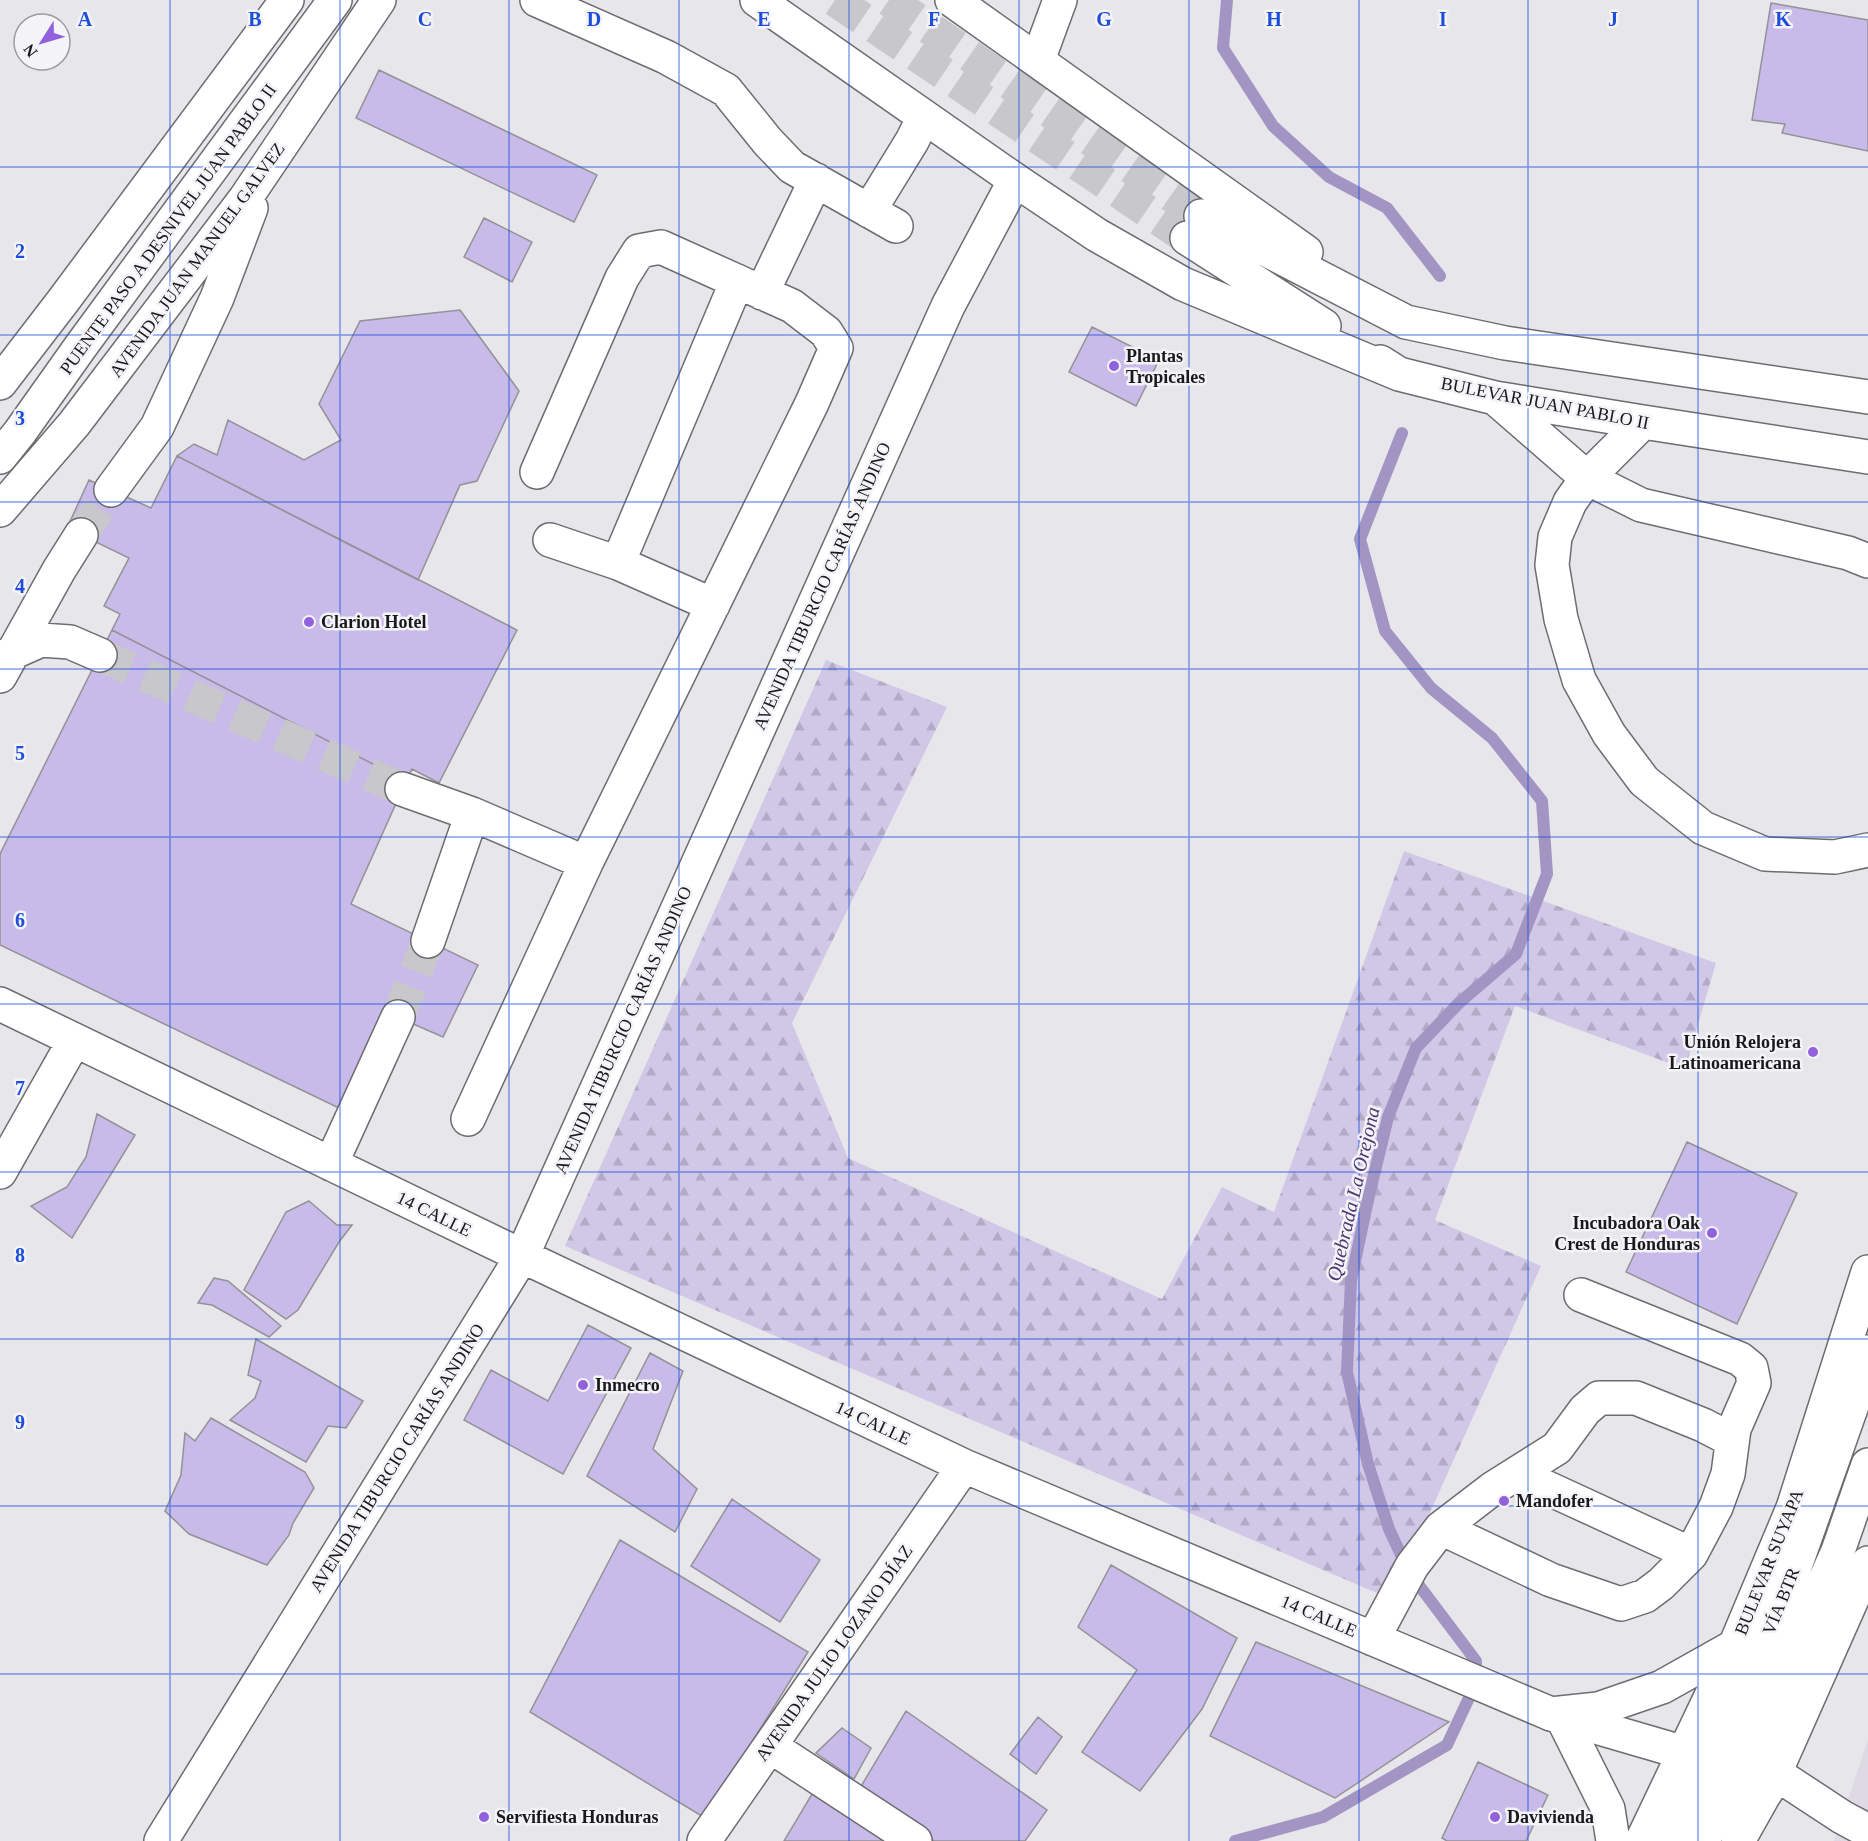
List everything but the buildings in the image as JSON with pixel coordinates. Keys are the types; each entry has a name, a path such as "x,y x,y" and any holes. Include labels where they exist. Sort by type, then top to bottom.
{"street":[{"path":"0,383 287,0"},
{"name":"PUENTE PASO A DESNIVEL JUAN PABLO II","path":"0,457 335,0"},
{"name":"AVENIDA JUAN MANUEL GALVEZ","path":"0,510 74,424 238,208 379,0"},
{"path":"537,0 666,57 726,90 768,142 792,167 883,218 912,141 924,117"},
{"path":"757,0 1097,235 1183,284 1399,374"},
{"path":"952,0 1406,322"},
{"path":"1038,60 1060,0"},
{"path":"111,490 156,427 217,298 267,168"},
{"path":"618,563 750,287 816,180"},
{"name":"AVENIDA TIBURCIO CARÍAS ANDINO","path":"162,1841 522,1256 948,306 1015,180"},
{"name":"BULEVAR JUAN PABLO II","path":"1868,397 1505,343 1406,322 1194,227 1399,374 1495,398 1868,457"},
{"path":"468,1119 586,863 812,403 836,348 826,332 792,306 661,247 639,251 622,278 537,472"},
{"path":"1495,398 1587,478 1641,505 1848,553 1868,561"},
{"path":"1643,422 1587,478 1570,502 1555,537 1552,566 1561,619 1579,680 1609,734 1644,781 1702,828 1765,854 1835,857 1868,850"},
{"path":"4,662 81,535"},
{"path":"550,540 618,563 713,605"},
{"path":"4,662 40,640 70,642 100,655"},
{"path":"402,789 472,814 586,863"},
{"path":"428,941 472,814"},
{"name":"14 CALLE","path":"0,1004 964,1466 1557,1717 1770,1783 1868,1831"},
{"path":"331,1164 398,1017"},
{"path":"0,1172 74,1041"},
{"name":"BULEVAR SUYAPA","path":"1642,1841 1711,1764 1735,1646 1793,1508 1868,1272"},
{"path":"1441,1528 1551,1580 1621,1604 1645,1596 1692,1554 1716,1507 1728,1474 1734,1429 1754,1383 1751,1368 1740,1359 1581,1295"},
{"name":"VÍA BTR","path":"1702,1841 1711,1764 1781,1606 1856,1394 1868,1352"},
{"path":"1373,1639 1407,1576 1441,1528 1492,1489 1557,1448 1585,1410 1599,1398 1636,1398 1703,1425 1732,1440"},
{"name":"VÍA BTR","path":"1671,1841 1711,1764 1838,1551 1868,1465"},
{"name":"AVENIDA JULIO LOZANO DÍAZ","path":"704,1841 964,1466"},
{"path":"1517,1474 1692,1554"},
{"path":"1738,1841 1770,1783 1868,1563"},
{"path":"1613,1841 1608,1809 1557,1717 1598,1709 1662,1687 1735,1646"},
{"path":"770,1746 915,1841"}],"shaded area":[{"path":"1868,1740 1868,1841 1834,1841 1842,1817"}],"green space":[{"path":"826,660 947,707 792,1023 848,1158 1162,1299 1222,1187 1274,1212 1404,851 1716,963 1685,1069 1515,1006 1435,1220 1541,1266 1391,1599 565,1246"}],"waterway":[{"name":"Quebrada La Orejona","path":"1227,0 1223,48 1273,126 1329,177 1387,208 1440,276"},
{"name":"Quebrada La Orejona","path":"1235,1841 1323,1817 1447,1745 1475,1685 1476,1661 1409,1572 1389,1529 1368,1464 1347,1372 1351,1280 1388,1117 1416,1048 1459,1003 1516,954 1547,874 1542,801 1492,738 1431,688 1385,631 1360,539 1402,433"}],"tunnel":[{"path":"835,0 1187,238"},
{"path":"889,0 1201,216"},
{"path":"81,535 111,490"},
{"path":"100,655 402,789"},
{"path":"398,1017 428,941"}],"place":[{"name":"Plantas Tropicales","path":"1114,366"},
{"name":"Clarion Hotel","path":"309,622"},
{"name":"Unión Relojera Latinoamericana","path":"1813,1052"},
{"name":"Incubadora Oak Crest de Honduras","path":"1712,1233"},
{"name":"Inmecro","path":"583,1385"},
{"name":"Mandofer","path":"1504,1501"},
{"name":"Servifiesta Honduras","path":"484,1817"},
{"name":"Davivienda","path":"1495,1817"}]}
